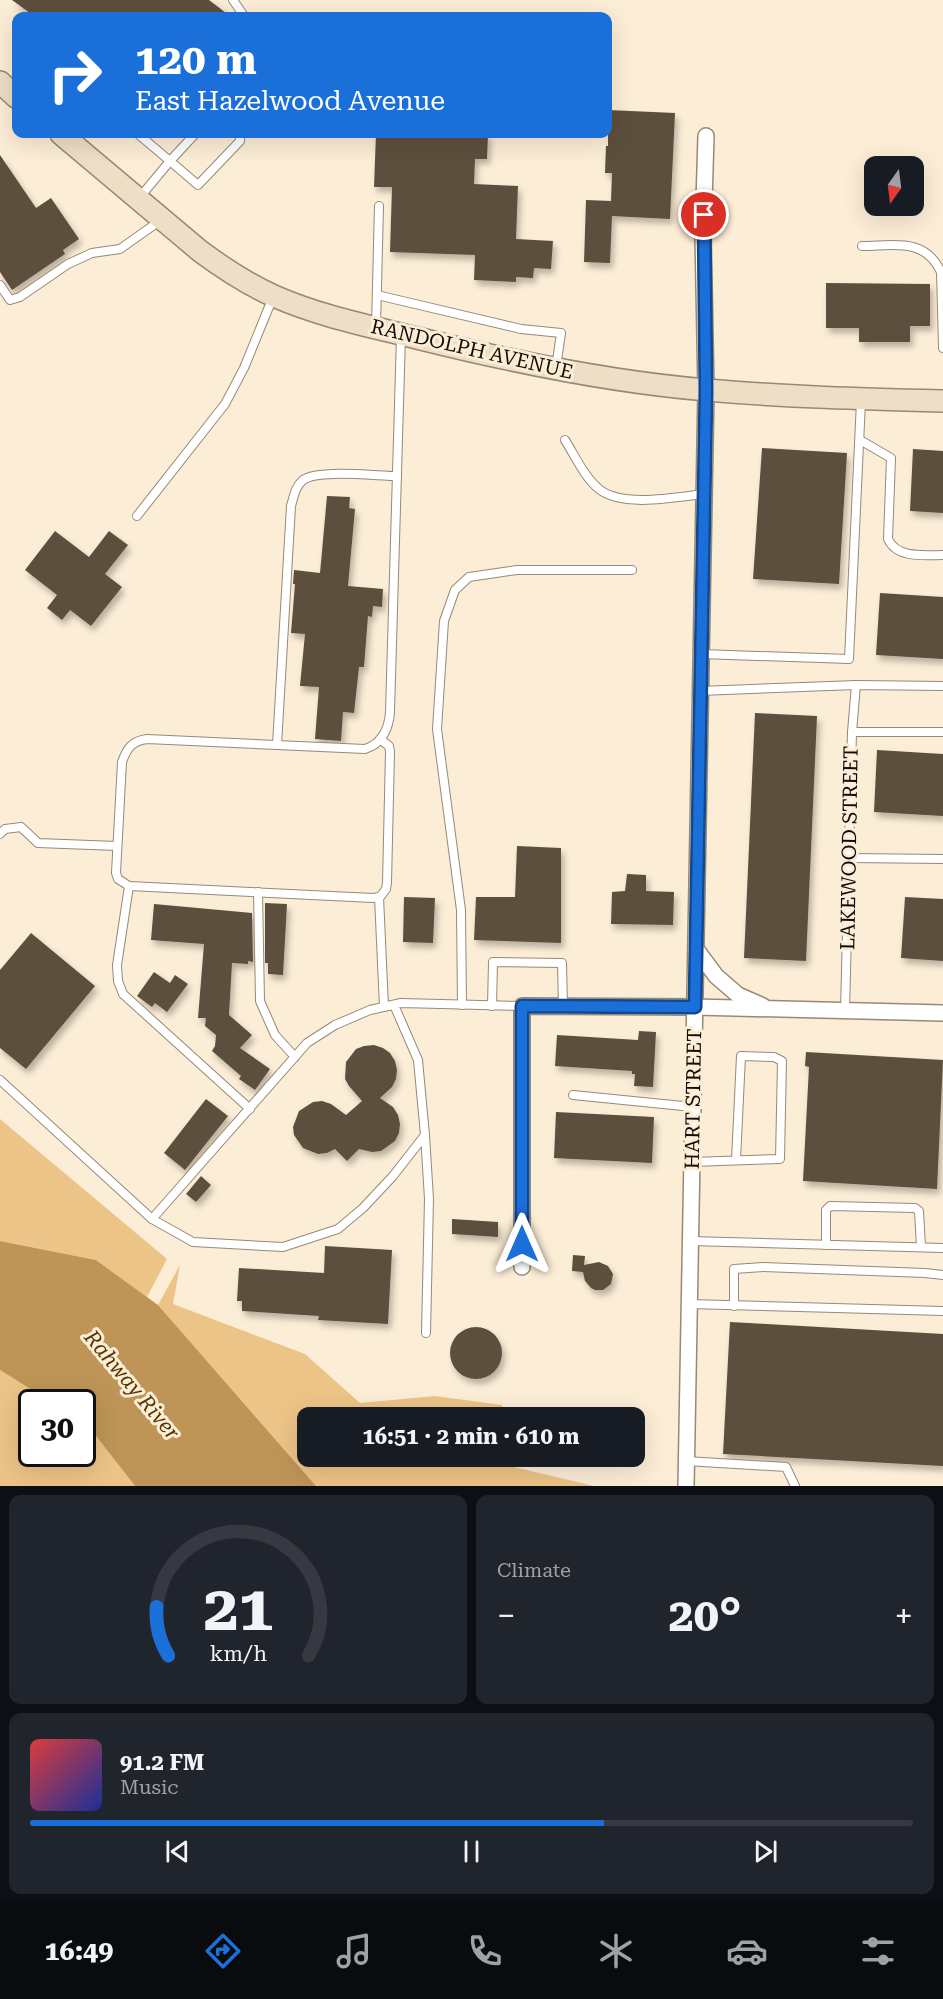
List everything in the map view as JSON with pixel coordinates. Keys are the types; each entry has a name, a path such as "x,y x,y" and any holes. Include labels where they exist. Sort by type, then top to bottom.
{"main road":[{"path":"0,82 12,92"},
{"name":"RANDOLPH AVENUE","path":"66,138 223,268 273,296 309,309 497,358 556,369 706,390 861,399 943,401"}],"street":[{"name":"HART STREET","path":"686,1486 706,390 704,235 706,136"},
{"path":"696,949 716,976 738,995 771,1009"},
{"path":"522,1267 522,1006 695,1007 943,1013"}],"lane":[{"path":"143,138 198,184 240,141 240,138"},
{"path":"139,199 191,138"},
{"path":"376,328 379,206"},
{"path":"0,285 10,300 20,297 68,264 92,253 120,249 162,219"},
{"path":"862,246 913,246 927,252 937,264 941,272 943,348"},
{"path":"137,516 225,404 244,368 273,296"},
{"path":"377,296 521,329 561,333 556,369"},
{"path":"380,739 388,746 390,752 386,889 379,897 129,886 118,879 116,873 122,762 132,744 147,739 365,749 372,747 380,739 389,722 401,334"},
{"path":"701,654 849,659 861,399"},
{"path":"566,440 600,490 612,495 631,500 704,495"},
{"path":"860,440 891,458 888,539 891,546 910,554 943,555"},
{"path":"277,745 291,506 297,488 304,479 317,474 397,476"},
{"path":"462,1005 461,910 437,729 444,621 455,590 469,578 518,570 632,570"},
{"path":"700,691 856,685 943,687"},
{"name":"LAKEWOOD STREET","path":"845,1011 852,732 856,685"},
{"path":"852,732 943,732"},
{"path":"0,834 5,829 21,826 39,843 117,846"},
{"path":"849,858 943,859"},
{"path":"129,886 117,965 118,981 123,994 250,1109"},
{"path":"258,892 260,1001 275,1035 295,1057"},
{"path":"379,897 384,1007"},
{"path":"492,1006 493,962 562,963 563,1006"},
{"path":"152,1219 307,1043 335,1025 370,1010 401,1003 522,1006"},
{"path":"394,1005 418,1060 429,1199 426,1333"},
{"path":"692,1162 780,1159 782,1061 774,1057 741,1056 736,1160"},
{"path":"0,1080 152,1219 193,1242 283,1247 339,1229 378,1192 425,1135"},
{"path":"573,1095 693,1107"},
{"path":"826,1245 826,1210 830,1206 915,1208 919,1211 921,1247"},
{"path":"690,1240 943,1248"},
{"path":"734,1306 734,1269 763,1267 943,1275"},
{"path":"689,1304 943,1311"},
{"path":"686,1461 786,1467 795,1486"}],"shaded area":[{"path":"0,1119 167,1259 147,1297 96,1260 0,1241"},
{"path":"180,1265 173,1304 305,1354 360,1403 435,1396 502,1405 502,1407 297,1407 297,1464 158,1305"},
{"path":"0,1370 30,1389 18,1389 18,1467 96,1467 96,1436 135,1486 0,1486"},
{"path":"299,1467 514,1467 594,1486 316,1486"}],"water":[{"name":"Rahway River","path":"0,1241 96,1260 158,1305 297,1464 297,1467 316,1486 135,1486 96,1436 96,1389 30,1389 0,1370"}],"building":[{"path":"12,0 209,0 225,12 28,12"},
{"path":"612,110 675,113 670,219 612,216 610,263 584,262 586,200 611,201 612,173 605,173 606,146 608,146 608,138 612,138"},
{"path":"376,138 488,138 487,159 475,159 474,184 518,186 516,239 553,241 551,269 534,268 533,278 516,277 516,282 474,280 475,255 390,252 392,187 374,187"},
{"path":"0,155 36,208 51,198 79,239 63,250 65,254 12,290 0,272"},
{"path":"826,283 930,284 930,326 910,326 910,342 859,342 859,328 826,328"},
{"path":"762,448 847,453 839,584 753,579"},
{"path":"913,449 943,451 943,513 910,511"},
{"path":"327,496 350,497 349,508 355,509 348,586 383,589 382,607 373,606 372,617 368,616 364,667 359,667 354,713 343,712 341,741 315,739 319,687 300,686 305,634 291,633 294,570 320,573"},
{"path":"55,531 89,557 109,531 128,545 105,574 122,587 91,626 70,610 62,620 47,608 57,595 25,570"},
{"path":"880,593 943,597 943,659 876,655"},
{"path":"755,713 817,716 806,961 744,958"},
{"path":"877,750 943,754 943,816 874,812"},
{"path":"517,846 561,848 561,943 474,940 476,897 515,897"},
{"path":"627,874 646,875 646,891 674,892 673,925 611,924 612,892 625,891"},
{"path":"404,897 435,898 433,943 403,942"},
{"path":"905,897 943,899 943,961 901,958"},
{"path":"265,903 287,904 283,975 268,974 268,963 265,963"},
{"path":"154,904 252,913 253,962 232,963 229,1015 252,1035 240,1048 270,1069 255,1090 239,1079 241,1076 212,1051 216,1035 205,1026 206,1018 198,1018 204,944 151,940"},
{"path":"31,933 95,986 26,1069 0,1048 0,970"},
{"path":"154,972 170,983 175,975 188,984 167,1012 155,1003 152,1007 137,996"},
{"path":"639,1031 656,1032 653,1087 634,1086 635,1074 632,1074 632,1071 555,1066 557,1035 638,1040"},
{"path":"374,1045 390,1053 397,1070 392,1087 380,1098 393,1107 398,1115 399,1133 395,1141 381,1151 372,1152 359,1149 347,1161 335,1149 318,1154 303,1148 294,1135 293,1127 299,1111 313,1102 322,1101 331,1104 346,1115 362,1101 345,1079 346,1062 356,1049"},
{"path":"806,1052 943,1060 937,1189 803,1181 809,1067 805,1066"},
{"path":"206,1099 228,1116 185,1170 164,1153"},
{"path":"556,1112 654,1117 652,1163 554,1158"},
{"path":"201,1176 211,1185 196,1202 186,1194"},
{"path":"452,1219 498,1222 498,1237 452,1234"},
{"path":"325,1246 392,1250 388,1324 318,1320 319,1316 242,1311 242,1301 237,1301 239,1268 324,1273"},
{"path":"573,1255 585,1256 584,1265 599,1262 608,1266 613,1274 611,1284 603,1290 591,1288 585,1281 583,1272 572,1271"},
{"path":"730,1322 943,1334 943,1466 723,1454"},
{"path":"471,1327 481,1327 495,1334 502,1353 495,1372 481,1379 471,1379 461,1375 454,1368 450,1358 450,1348 454,1338 461,1331"}],"route":[{"path":"522,1244 522,1006 695,1007 706,390 704,215"}]}
